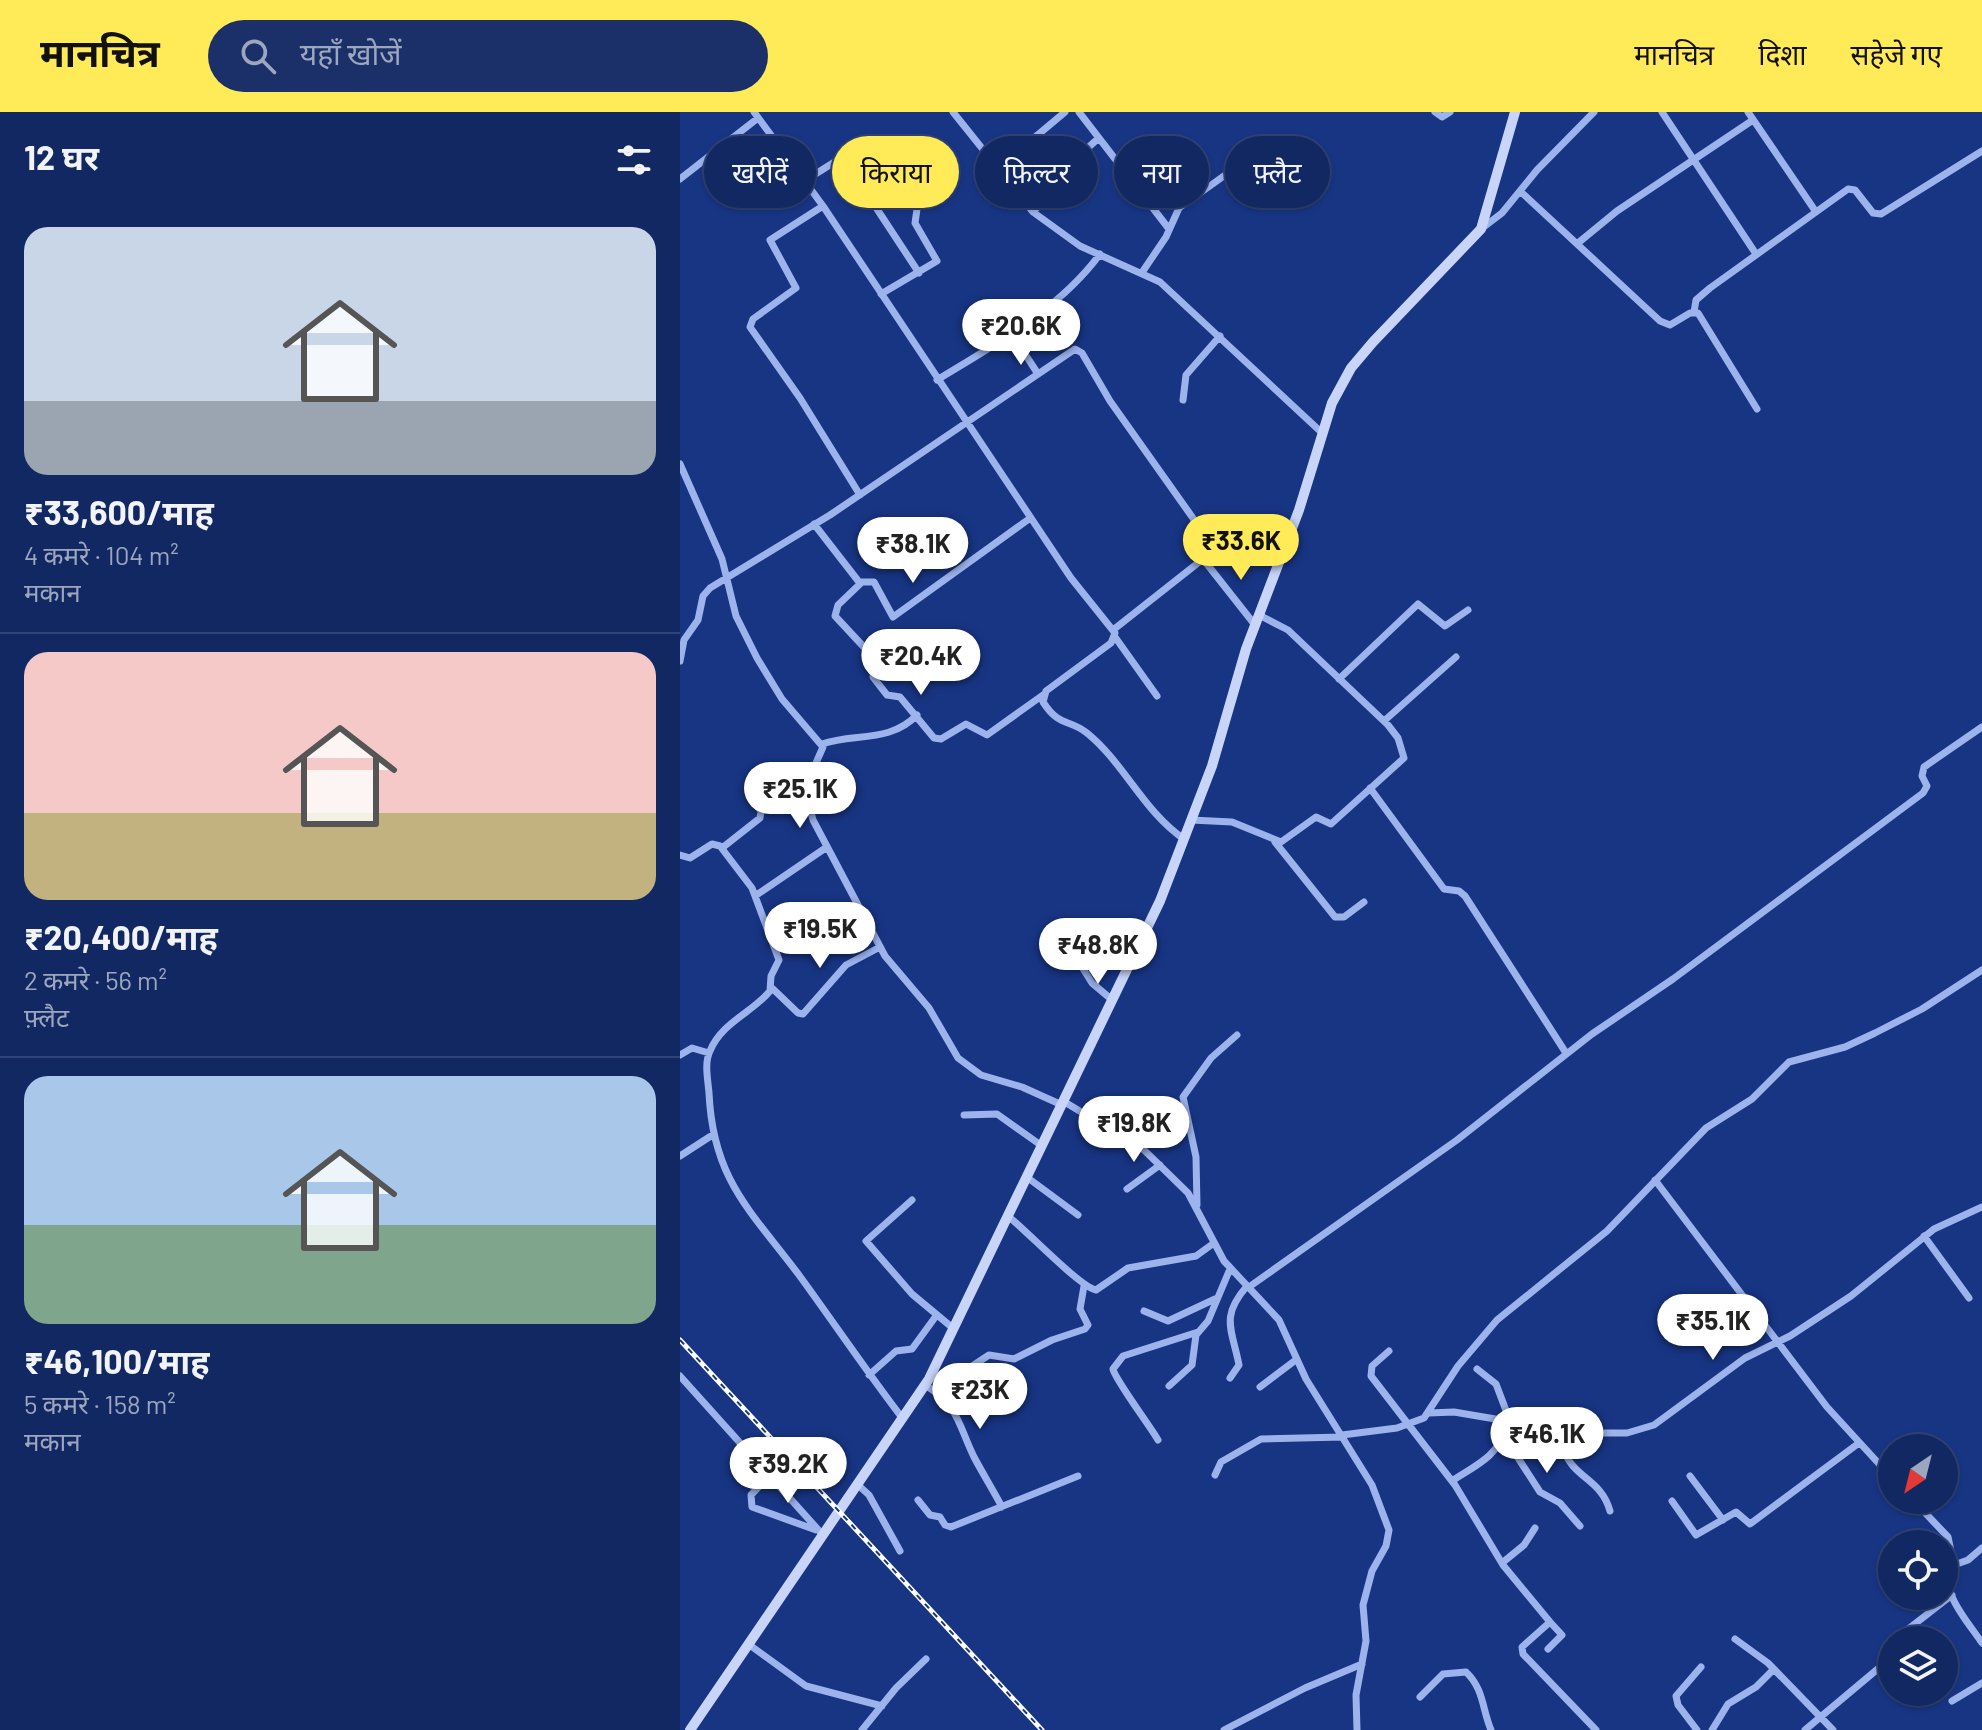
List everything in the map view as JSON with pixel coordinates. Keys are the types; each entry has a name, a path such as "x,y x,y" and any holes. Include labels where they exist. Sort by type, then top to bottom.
{"street":[{"path":"953,112 975,142"},
{"path":"1036,136 1065,112"},
{"path":"1079,112 1169,229"},
{"path":"1435,112 1442,117 1450,112"},
{"path":"1480,231 1515,112"},
{"path":"690,1730 751,1646 820,1532 925,1385 1028,1178 1160,901 1191,820 1257,620 1299,510 1320,431 1351,368 1480,231 1494,222 1594,112"},
{"path":"1662,112 1756,254"},
{"path":"680,179 756,115 772,136"},
{"path":"1578,243 1617,211 1751,116 1816,212"},
{"path":"1033,212 1058,186 1079,155 1099,138"},
{"path":"1520,191 1665,324 1674,323 1694,312 1701,296 1852,188 1873,213 1881,214 1982,151"},
{"path":"1143,271 1185,202 1225,175"},
{"path":"816,195 1029,519 1157,696"},
{"path":"823,206 770,240 796,288 753,319 750,327 800,398 860,495"},
{"path":"876,208 919,273"},
{"path":"881,294 937,261 915,223 916,208"},
{"path":"1029,208 1059,233 1143,271 1179,296 1320,431"},
{"path":"937,380 1012,334 1085,274 1100,254"},
{"path":"1694,312 1702,317 1757,409"},
{"path":"1012,334 1038,374"},
{"path":"1183,400 1186,375 1220,336"},
{"path":"680,661 687,634 701,615 703,596 725,578 860,495 1072,350 1082,353 1110,401 1211,542 1211,549 1043,695 985,736 966,724 937,739 900,697 887,695 876,682 875,659 835,616 840,602 861,583 874,582 893,617 1029,519"},
{"path":"680,464 682,476 719,552 736,616 757,658 782,699 822,744"},
{"path":"814,524 861,583"},
{"path":"1203,559 1257,620 1279,623 1384,721 1398,738 1404,758 1331,824 1316,817 1291,837 1275,842"},
{"path":"1339,679 1418,604 1445,626 1468,610"},
{"path":"1384,721 1456,657"},
{"path":"1043,695 1043,702 1053,718 1089,736 1164,823 1184,839"},
{"path":"822,744 870,738 901,729 917,715"},
{"path":"1230,1378 1239,1365 1229,1316 1248,1286 1457,1140 1566,1053 1693,965 1923,793 1927,786 1922,776 1924,767 1982,727"},
{"path":"822,744 816,763 822,787 810,813 880,947 892,966 929,1008 965,1065 981,1075 1062,1103 1128,1139 1181,1184 1230,1269 1279,1320 1297,1359 1372,1485 1389,1530 1365,1592 1366,1641 1356,1695 1357,1730"},
{"path":"1370,788 1444,889 1465,896 1566,1053"},
{"path":"722,848 760,818 761,811 750,797"},
{"path":"1191,820 1232,822 1275,842 1335,917 1344,917 1364,902"},
{"path":"682,855 694,856 712,844 722,848 746,878 773,936 779,960 771,976 772,988 803,1014 846,965 880,947"},
{"path":"755,896 827,847"},
{"path":"1070,948 1092,983 1111,999"},
{"path":"1215,1475 1221,1462 1261,1439 1343,1436 1409,1425 1429,1413 1458,1366 1497,1320 1607,1231 1706,1128 1752,1099 1789,1062 1845,1047 1875,1033 1912,1015 1982,970"},
{"path":"772,988 729,1024 709,1053 714,1134 741,1203 799,1275 903,1419"},
{"path":"1196,1207 1196,1157 1183,1097 1211,1058 1237,1035"},
{"path":"680,1055 692,1048 709,1053"},
{"path":"964,1115 997,1114 1042,1146"},
{"path":"680,1156 714,1134"},
{"path":"1127,1189 1160,1165"},
{"path":"1028,1178 1078,1215"},
{"path":"1655,1180 1777,1342 1878,1463"},
{"path":"912,1200 866,1241 936,1316 954,1329"},
{"path":"1563,1448 1603,1433 1621,1434 1654,1425 1745,1358 1802,1330 1859,1291 1924,1236 1982,1207"},
{"path":"1009,1217 1084,1286 1100,1289 1128,1268 1196,1256 1214,1243"},
{"path":"1924,1236 1969,1298"},
{"path":"1158,1440 1134,1400 1113,1375 1113,1369 1123,1356 1198,1332 1208,1321 1230,1269"},
{"path":"932,1373 951,1380 989,1355 1014,1359 1052,1340 1085,1329 1088,1325 1080,1309 1084,1286"},
{"path":"1144,1311 1168,1321 1215,1299"},
{"path":"869,1375 896,1351 912,1349 936,1316"},
{"path":"1169,1386 1192,1365 1198,1332"},
{"path":"1389,1351 1372,1366 1370,1373 1452,1481 1502,1563 1562,1635 1548,1649"},
{"path":"1260,1387 1297,1359"},
{"path":"1477,1369 1496,1384 1510,1421"},
{"path":"680,1376 820,1532"},
{"path":"925,1385 942,1396 957,1414 974,1456 1002,1507"},
{"path":"1429,1413 1463,1413 1510,1421 1563,1448 1573,1468 1599,1486 1610,1511"},
{"path":"1499,1421 1502,1433 1540,1492 1560,1503 1580,1526"},
{"path":"1452,1481 1489,1455 1500,1443 1502,1433"},
{"path":"1672,1501 1696,1535 1737,1512 1750,1524 1859,1443"},
{"path":"770,1475 753,1492 750,1500 752,1507 820,1532"},
{"path":"918,1500 949,1528 1078,1476"},
{"path":"1690,1476 1723,1520"},
{"path":"857,1484 869,1495 900,1551"},
{"path":"1926,1514 1941,1530"},
{"path":"1502,1563 1524,1545 1535,1528"},
{"path":"1958,1564 1968,1560 1982,1548"},
{"path":"1958,1605 1982,1643"},
{"path":"1912,1626 1933,1610"},
{"path":"1550,1622 1522,1647 1523,1654 1596,1730"},
{"path":"1735,1639 1774,1669 1833,1730"},
{"path":"751,1646 806,1686 882,1706"},
{"path":"862,1730 926,1659"},
{"path":"1224,1730 1305,1688 1362,1664"},
{"path":"1697,1730 1678,1705 1676,1696 1701,1667"},
{"path":"1712,1730 1728,1704 1762,1683 1774,1669"},
{"path":"1805,1730 1878,1669"},
{"path":"1420,1697 1443,1674 1466,1672 1482,1692 1483,1714 1491,1730"},
{"path":"1958,1697 1982,1683"},
{"path":"1248,1719 1254,1730"}],"railway":[{"path":"680,1340 1042,1730"}]}
